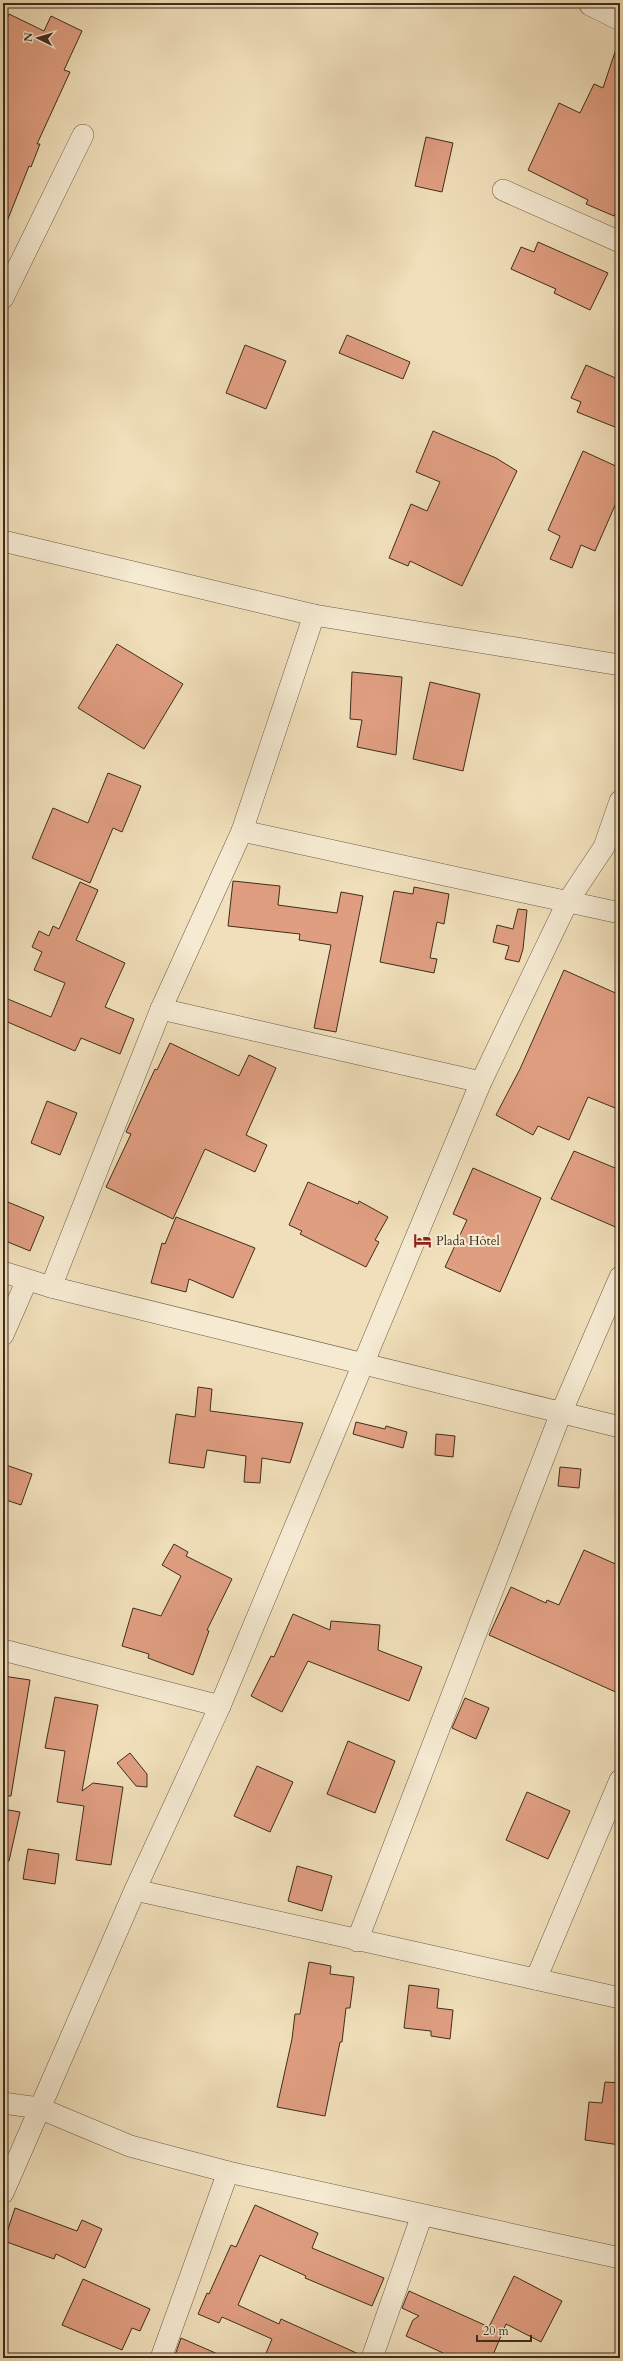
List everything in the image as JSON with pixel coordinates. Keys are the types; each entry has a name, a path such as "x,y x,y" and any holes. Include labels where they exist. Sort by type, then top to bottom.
{"street":[{"path":"591,3 590,5 620,20"},
{"path":"3,298 83,135"},
{"path":"503,190 620,242"},
{"path":"3,541 314,615 620,665"},
{"path":"51,1287 161,1009 242,831 314,615"},
{"path":"3,2193 135,1890 220,1706 481,1082 568,901 604,848 620,800"},
{"path":"242,831 568,901 620,914"},
{"path":"161,1009 481,1082"},
{"path":"3,1272 51,1287 620,1427"},
{"path":"357,1941 561,1413 620,1277"},
{"path":"3,1335 27,1280"},
{"path":"3,1650 220,1706"},
{"path":"536,1979 620,1780"},
{"path":"135,1890 357,1941 620,1998"},
{"path":"3,2103 39,2108 130,2146 228,2172 620,2258"},
{"path":"161,2358 228,2172"},
{"path":"372,2358 422,2215"}],"building":[{"path":"9,14 44,31 51,16 82,31 64,70 70,72 37,144 40,144 31,167 29,166 4,229 3,27"},
{"path":"617,46 620,46 620,203 614,216 586,204 588,200 528,170 559,103 580,113 594,84 603,88"},
{"path":"426,137 453,143 442,192 415,186"},
{"path":"538,242 608,273 590,310 554,293 556,289 511,269 521,247 534,252"},
{"path":"347,335 410,362 403,379 339,353"},
{"path":"245,345 286,361 266,409 226,393"},
{"path":"586,365 620,380 620,429 577,412 581,402 571,398"},
{"path":"433,431 496,458 517,471 462,586 410,561 408,566 389,558 411,504 427,511 440,482 416,472"},
{"path":"583,451 620,468 620,494 595,551 581,545 572,568 550,559 560,536 548,530"},
{"path":"117,644 183,684 144,749 78,708"},
{"path":"352,672 402,677 396,755 357,747 362,720 350,719"},
{"path":"430,682 480,694 463,771 413,759"},
{"path":"108,773 141,786 122,832 113,828 90,883 32,858 53,808 88,823"},
{"path":"233,881 280,886 278,905 337,913 341,892 363,896 336,1032 314,1028 331,945 299,940 300,934 228,926"},
{"path":"80,882 98,890 76,940 125,963 105,1007 134,1019 120,1054 81,1038 75,1051 3,1020 3,997 51,1017 65,983 34,970 42,952 32,947 39,931 49,936 53,926 59,929"},
{"path":"414,887 449,894 444,924 437,922 430,958 437,959 434,973 380,962 394,891 413,894"},
{"path":"518,909 527,910 523,949 519,962 505,959 509,946 493,942 497,925 513,929"},
{"path":"564,970 620,995 620,1110 588,1097 569,1140 538,1126 533,1135 496,1115 520,1069"},
{"path":"170,1043 239,1076 249,1055 276,1068 246,1135 267,1145 255,1172 205,1149 173,1219 106,1187 131,1134 126,1132 155,1069 157,1070"},
{"path":"47,1101 77,1113 60,1155 31,1143"},
{"path":"574,1151 620,1170 620,1229 551,1199"},
{"path":"473,1168 541,1198 500,1292 445,1267 467,1220 453,1214"},
{"path":"308,1182 358,1204 359,1201 388,1217 375,1240 379,1242 366,1267 300,1234 302,1231 289,1225"},
{"path":"3,1200 44,1217 30,1251 3,1240"},
{"path":"176,1217 255,1248 233,1298 189,1279 186,1292 151,1283 162,1243 165,1244"},
{"path":"198,1387 212,1389 210,1411 303,1423 290,1463 262,1458 260,1483 244,1482 246,1456 207,1450 204,1468 169,1463 176,1414 195,1417"},
{"path":"356,1422 385,1429 386,1426 407,1432 403,1448 353,1434"},
{"path":"436,1434 455,1436 453,1457 435,1455"},
{"path":"3,1464 32,1474 21,1505 3,1499"},
{"path":"560,1467 581,1469 579,1488 558,1486"},
{"path":"174,1544 188,1552 186,1556 232,1579 207,1630 209,1631 193,1675 148,1658 149,1654 122,1646 133,1608 161,1616 181,1576 162,1565"},
{"path":"584,1550 620,1566 620,1694 489,1635 511,1587 546,1603 547,1600 559,1605"},
{"path":"293,1614 330,1630 331,1621 380,1625 378,1650 422,1667 409,1701 308,1661 282,1712 251,1696 271,1656 274,1657"},
{"path":"3,1676 30,1680 11,1796 3,1796"},
{"path":"55,1697 98,1705 82,1791 93,1783 123,1787 111,1865 76,1860 84,1806 57,1802 65,1751 45,1748"},
{"path":"465,1698 489,1708 476,1739 452,1728"},
{"path":"348,1741 395,1761 375,1813 327,1794"},
{"path":"130,1753 147,1774 147,1787 136,1786 117,1763"},
{"path":"257,1766 293,1782 270,1832 234,1816"},
{"path":"527,1792 570,1811 548,1859 506,1840"},
{"path":"3,1809 20,1812 9,1861 3,1860"},
{"path":"28,1849 59,1854 55,1884 23,1879"},
{"path":"297,1866 332,1876 322,1911 288,1901"},
{"path":"309,1962 331,1966 330,1974 354,1977 350,2008 346,2008 342,2042 340,2042 325,2116 277,2107 292,2039 295,2014 300,2014"},
{"path":"409,1985 439,1989 437,2008 453,2010 450,2039 431,2036 431,2031 404,2028"},
{"path":"605,2082 620,2083 620,2145 585,2140 589,2102 602,2103"},
{"path":"255,2205 318,2233 312,2248 384,2278 372,2306 305,2278 306,2276 260,2255 238,2305 279,2324 281,2319 361,2355 360,2358 264,2358 272,2339 222,2317 219,2323 198,2314 207,2293 209,2294 231,2245 236,2247"},
{"path":"15,2208 77,2231 82,2220 102,2229 85,2268 56,2254 54,2259 4,2241"},
{"path":"514,2276 562,2301 541,2342 506,2324 493,2355 488,2353 485,2358 454,2358 406,2336 413,2320 419,2316 402,2308 409,2291 489,2327"},
{"path":"83,2279 150,2309 140,2331 132,2328 122,2350 62,2325"},
{"path":"181,2338 227,2358 174,2358"}],"place":[{"name":"Plada Hôtel","path":"423,1240"}]}
